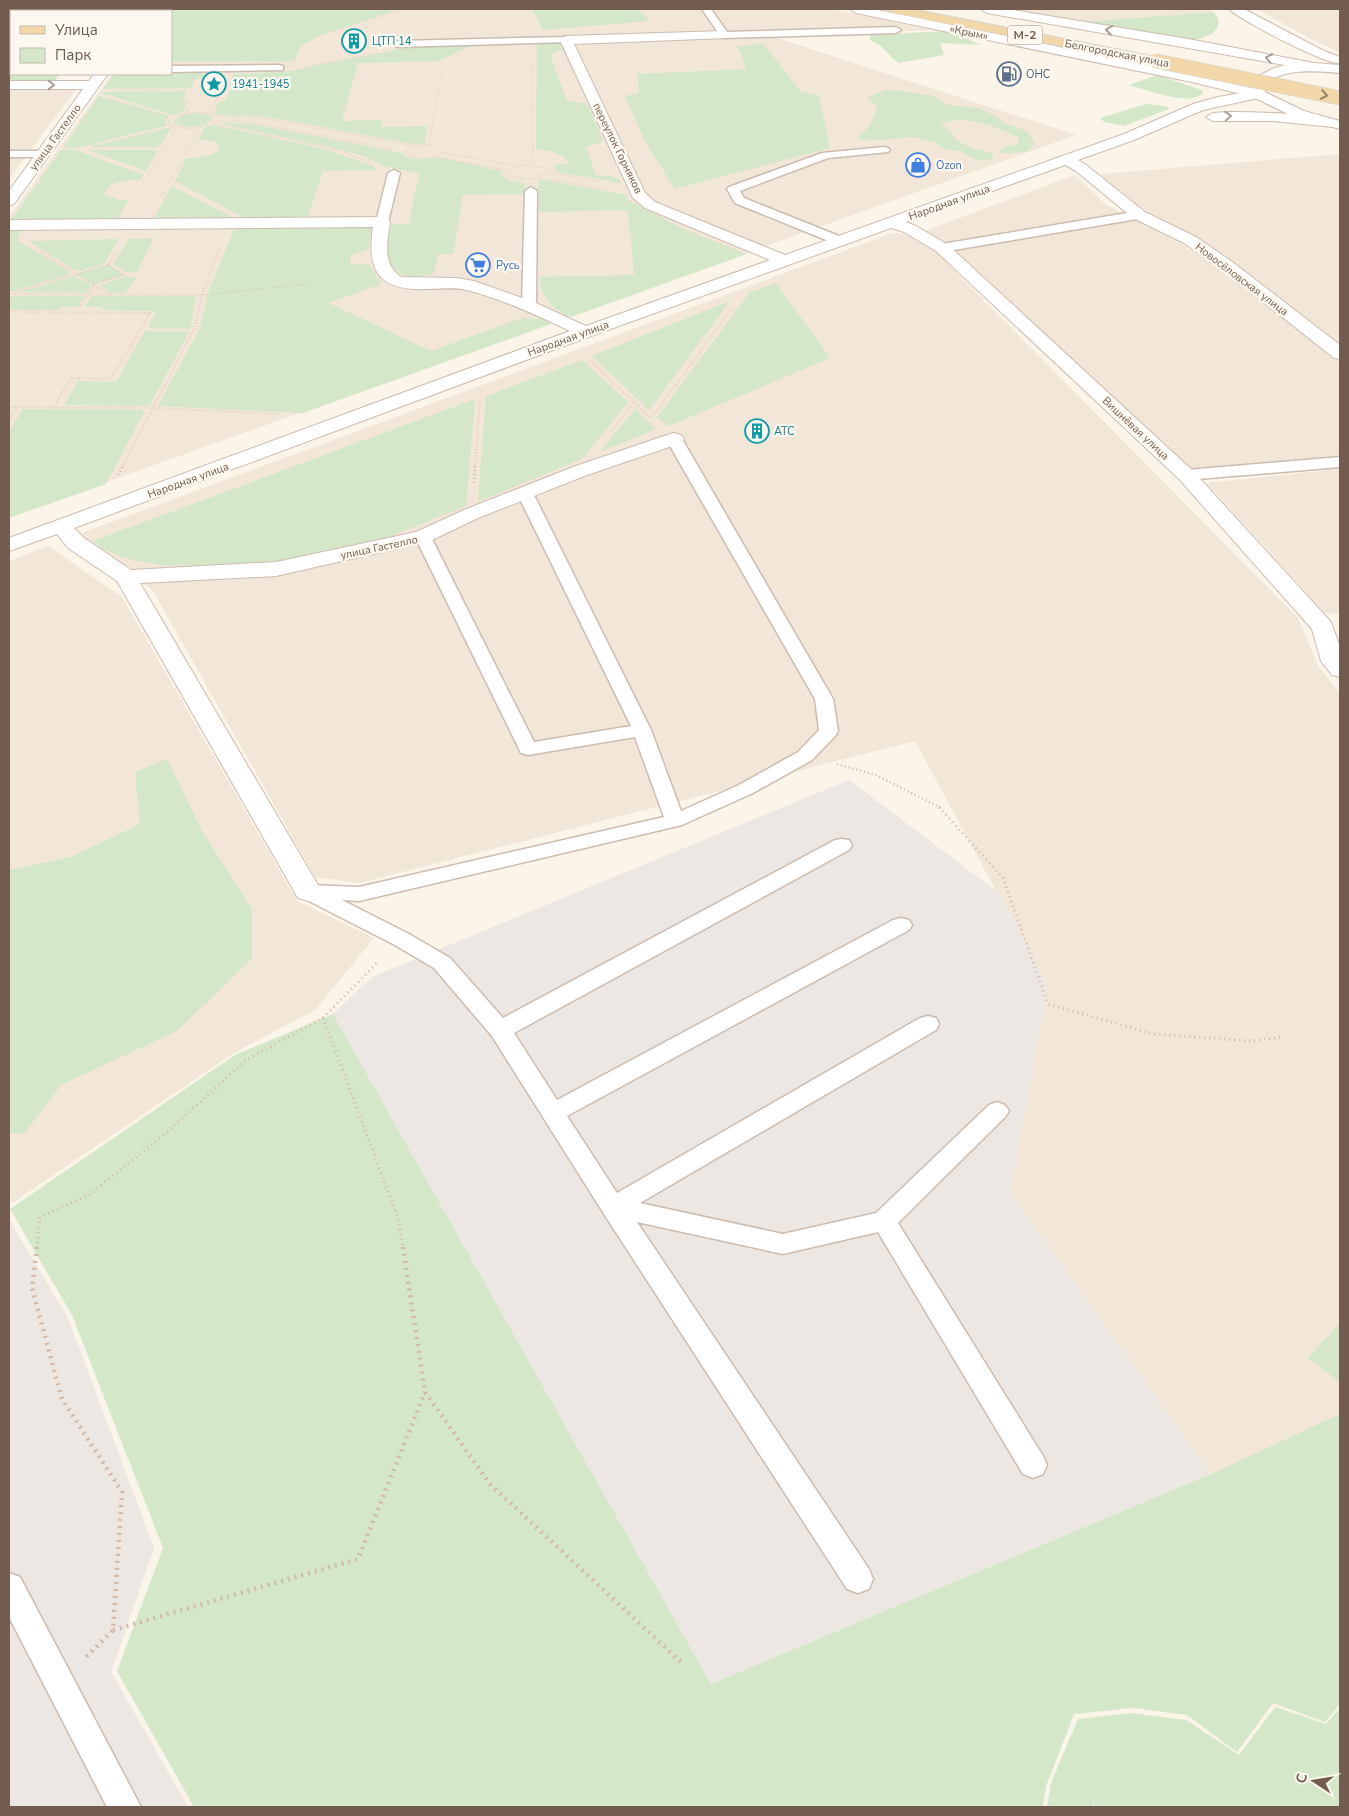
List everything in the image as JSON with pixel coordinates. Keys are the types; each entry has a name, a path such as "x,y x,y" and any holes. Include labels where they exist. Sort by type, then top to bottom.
{"main road":[{"name":"Белгородская улица","path":"894,9 1340,98"},
{"name":"«Крым»","path":"945,9 1340,86"}],"street":[{"name":"«Крым»","path":"856,9 1192,78 1258,94 1300,114 1337,124"},
{"name":"«Крым»","path":"987,9 1190,45 1236,51 1317,68"},
{"path":"1228,9 1245,28 1317,68"},
{"path":"1235,9 1319,54 1340,62"},
{"path":"566,40 724,35"},
{"path":"1190,45 1229,39"},
{"name":"переулок Горняков","path":"566,40 636,191 650,205 784,260"},
{"path":"1129,137 1198,107 1218,101 1258,94 1258,82 1269,73 1290,68 1340,69"},
{"path":"1192,78 1209,87 1218,101"},
{"path":"9,85 97,79"},
{"name":"улица Гастелло","path":"11,194 43,154 97,79"},
{"path":"1129,137 1198,118 1239,115 1286,117 1337,124"},
{"name":"Народная улица","path":"9,545 585,332 1129,137"},
{"name":"Новосёловская улица","path":"1066,160 1081,168 1139,215 1190,240 1225,264 1340,354"},
{"path":"9,225 382,222 378,257 384,270 395,281 467,285 530,305 585,332"},
{"name":"Вишнёвая улица","path":"892,222 910,229 942,248 1186,475 1323,627 1333,661 1340,670"},
{"name":"улица Гастелло","path":"126,577 276,569 423,537 472,514 580,471 674,439"},
{"path":"62,527 76,544 126,577 308,892"}],"lane":[{"path":"707,9 724,35 896,30"},
{"path":"397,44 566,40"},
{"path":"172,69 279,68"},
{"path":"840,241 738,200 733,189 826,155 884,150"},
{"path":"9,154 43,154"},
{"path":"382,222 394,173"},
{"path":"530,305 531,191"},
{"path":"942,248 1139,215"},
{"path":"308,892 359,894 675,821 746,789 805,756 829,731 824,699 674,439"},
{"path":"1186,475 1340,462"},
{"path":"525,493 642,730 675,821"},
{"path":"423,537 528,749 642,730"},
{"path":"500,1030 842,844"},
{"path":"308,892 401,939 442,963 500,1030 613,1207 858,1579"},
{"path":"552,1113 901,925"},
{"path":"613,1207 928,1024"},
{"path":"613,1207 783,1244 884,1221 997,1111"},
{"path":"884,1221 1033,1465"},
{"path":"9,1587 126,1807"}],"path":[{"path":"532,41 533,165"},
{"path":"429,145 444,64 492,42"},
{"path":"279,68 301,68 423,44"},
{"path":"395,150 250,122 216,121 201,127 177,127 168,121 180,114 202,112 217,117 256,117 415,146 436,146 442,152 517,166"},
{"path":"216,121 217,117"},
{"path":"212,123 334,149 360,157 394,173"},
{"path":"133,200 177,127"},
{"path":"160,199 201,127"},
{"path":"415,146 405,152 406,154 418,158 434,157 508,171"},
{"path":"434,157 442,152"},
{"path":"548,172 636,191"},
{"path":"539,177 636,191"},
{"path":"117,476 194,329 202,295 230,223"},
{"path":"33,225 23,241 109,295"},
{"path":"10,294 108,265 124,275 94,284 77,313"},
{"path":"10,294 202,295 306,284"},
{"path":"9,312 150,313 111,379 71,378 54,407"},
{"path":"585,355 674,439"},
{"path":"472,514 480,394"},
{"path":"9,407 153,408 286,414"},
{"path":"9,419 17,407"},
{"path":"805,756 876,775 940,807 1003,878 1048,1004 1153,1034 1253,1041 1282,1037"},
{"path":"114,1630 122,1492 62,1400 32,1288 40,1217 89,1195 166,1133 246,1060 323,1018 401,939"},
{"path":"323,1018 400,1221 425,1392 490,1484 684,1665"},
{"path":"61,1682 114,1630 358,1559 425,1392"}],"shaded area":[{"path":"9,9 104,9 10,10 9,77"},
{"path":"327,9 830,9 931,30 774,37 1076,135 9,517 9,217 111,76 108,75 172,75 172,39"},
{"path":"1002,9 1208,9 1213,12 1080,22"},
{"path":"1257,9 1340,9 1340,53 1311,39"},
{"path":"9,88 77,88 9,179"},
{"path":"1340,154 1340,344 1207,243 1128,201 1100,174"},
{"path":"1075,175 1106,205 1176,241 1213,263 1340,362 1340,456 1187,469 947,242 919,233"},
{"path":"893,233 910,235 935,251 1298,618 1318,666 1340,693 1340,1419 1211,1474 1010,1192 1048,987 915,741 359,883 315,877 153,591 79,534"},
{"path":"1340,469 1340,614 1325,613 1207,483"},
{"path":"48,546 122,597 297,901 374,938 315,1010 232,1054 12,1203 9,1195 9,561"},
{"path":"849,780 1000,894 1048,987 1010,1192 1211,1474 711,1684 333,1014 372,977"},
{"path":"9,1220 68,1318 154,1548 111,1672 188,1807 9,1807"}],"green space":[{"path":"401,9 321,35 301,46 294,61 172,62 172,10 117,10"},
{"path":"532,9 637,9 650,21 543,30"},
{"path":"1213,12 1219,22 1217,28 1212,34 1200,39 1177,39 1080,22"},
{"path":"948,31 981,45 940,43 944,55 899,63 879,45 870,40 870,35"},
{"path":"537,43 554,43 564,46 565,49 550,54 567,101 583,103 588,106 603,140 586,147 596,175 610,176 620,180 620,183 558,172 554,165 569,164 566,160 555,152 536,149"},
{"path":"764,44 801,92 819,95 830,148 675,189 647,145 625,96 639,93 638,74 747,69 737,46"},
{"path":"473,45 438,61 358,63 342,121 382,120 381,127 427,126 425,143 414,144 263,116 220,115 213,113 219,102 225,101 237,79 231,78 233,74 284,72 410,47"},
{"path":"9,72 10,75 59,75 54,82 9,82"},
{"path":"172,73 204,74 203,78 196,78 190,88 103,89 114,75 172,75"},
{"path":"1157,75 1202,90 1203,94 1196,97 1177,98 1129,85"},
{"path":"886,90 918,93 935,97 949,105 978,108 998,117 1006,124 1027,131 1035,144 1027,152 1003,153 1000,152 1002,148 1018,144 1018,137 990,125 960,120 941,124 951,132 956,140 971,148 992,153 993,159 978,161 960,151 945,149 936,143 914,137 884,140 857,139 870,125 878,107 867,98"},
{"path":"187,91 182,101 188,101 182,112 173,115 101,93 102,92"},
{"path":"99,96 169,116 165,123 169,125 77,148 63,148"},
{"path":"1146,104 1166,106 1169,109 1124,126 1104,122 1100,118"},
{"path":"194,113 210,115 213,119 193,127 182,126 173,121 182,115"},
{"path":"218,123 253,124 402,153 414,159 444,159 501,171 501,175 508,180 524,183 524,194 463,195 453,254 438,254 434,273 417,278 406,276 396,271 389,261 387,244 392,225 409,223 419,174 384,166 364,156 338,149"},
{"path":"215,125 329,150 373,166 378,170 323,171 308,217 245,218 175,181 186,158 209,155 220,147 216,141 198,140 205,127"},
{"path":"172,127 159,147 89,147"},
{"path":"61,150 76,150 144,175 141,180 120,182 110,186 107,190 105,195 119,200 129,200 117,219 12,219"},
{"path":"88,150 158,150 146,171"},
{"path":"539,179 627,195 627,199 681,228 747,254 571,317 558,311 545,297 539,277 634,275 628,210 539,212"},
{"path":"172,186 234,218 153,220"},
{"path":"362,226 372,228 368,249 351,256 350,265 369,264 381,284 329,303 431,351 522,318 542,319 551,324 303,413 158,406 200,328 209,290 235,227"},
{"path":"9,230 20,231 17,240 70,272 68,275 9,292"},
{"path":"154,238 137,272 126,272 113,264 129,239"},
{"path":"118,239 104,264 80,271 75,270 29,241"},
{"path":"108,265 124,275 94,284 77,274"},
{"path":"75,276 91,285 86,293 20,292"},
{"path":"125,277 136,277 126,293 112,293 100,285"},
{"path":"776,283 830,358 669,426 657,417 750,292"},
{"path":"9,296 85,296 78,307 60,307 58,310 9,310"},
{"path":"92,296 196,296 190,329 148,328 156,311 102,310 103,307 84,307"},
{"path":"730,301 649,410 592,356"},
{"path":"145,331 189,332 149,406 64,405 79,381 116,382"},
{"path":"582,360 628,402 582,459 478,502 486,396"},
{"path":"475,399 466,506 384,539 297,559 218,566 161,565 124,558 103,549 93,541"},
{"path":"23,409 145,410 106,484 9,518 9,432"},
{"path":"635,409 656,429 600,452"},
{"path":"167,759 202,831 252,909 252,959 177,1031 61,1085 24,1134 9,1133 9,870 71,857 140,824 135,772"},
{"path":"333,1014 711,1684 1211,1474 1340,1414 1340,1704 1325,1722 1273,1703 1237,1752 1187,1715 1133,1708 1074,1714 1046,1786 1043,1807 194,1807 117,1671 163,1548 72,1315 10,1209 235,1055"},
{"path":"1340,1323 1340,1382 1308,1358"},
{"path":"1275,1707 1326,1724 1340,1708 1340,1807 1094,1807 1093,1797 1093,1807 1047,1807 1051,1783 1078,1719 1131,1713 1186,1720 1239,1755"}],"place":[{"name":"ЦТП 14","path":"354,41"},
{"name":"ОНС","path":"1009,74"},
{"name":"1941-1945","path":"214,84"},
{"name":"Ozon","path":"918,165"},
{"name":"Русь","path":"478,265"},
{"name":"АТС","path":"757,431"}]}
